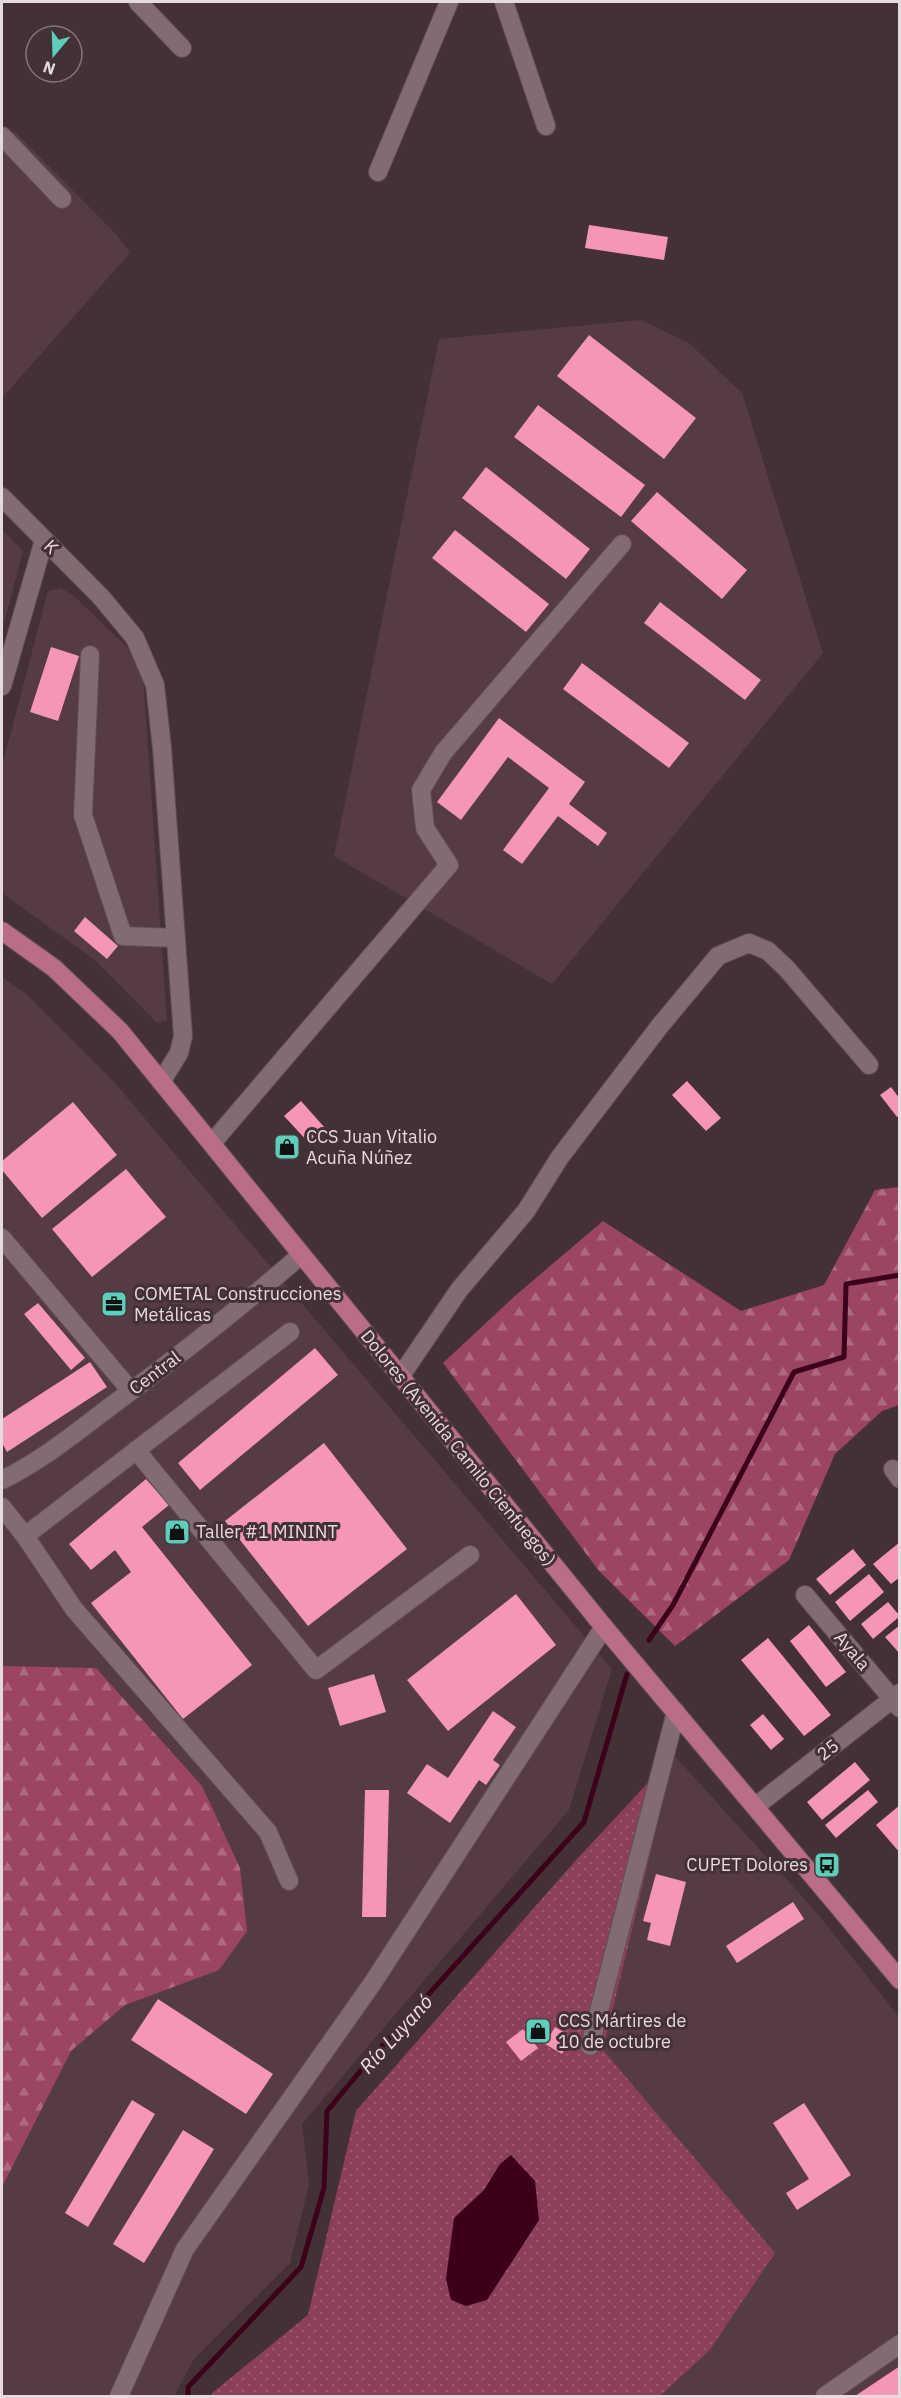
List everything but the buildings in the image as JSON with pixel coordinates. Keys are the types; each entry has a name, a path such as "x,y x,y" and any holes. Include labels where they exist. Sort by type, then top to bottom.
{"main road":[{"name":"Dolores (Avenida Camilo Cienfuegos)","path":"2,931 54,968 120,1031 604,1627 900,1980"}],"street":[{"path":"138,2 182,48"},
{"path":"378,172 449,2"},
{"path":"504,2 546,126"},
{"path":"2,136 62,199"},
{"name":"K","path":"2,497 101,597 135,638 155,685 183,1036 179,1053 161,1082"},
{"path":"2,686 44,540"},
{"path":"212,1143 449,865 425,828 421,790 443,753 622,544"},
{"path":"90,655 83,815 123,936 176,938"},
{"path":"400,1377 459,1290 526,1211 560,1157 659,1027 718,956 749,943 768,951 787,969 869,1065"},
{"path":"2,1238 131,1391"},
{"name":"Central","path":"2,1480 30,1466 131,1391 226,1319 301,1255"},
{"path":"25,1536 290,1332"},
{"path":"136,1450 316,1670 470,1555"},
{"path":"2,1507 25,1536 74,1609 268,1832 289,1881"},
{"name":"Ayala","path":"805,1595 897,1700"},
{"path":"119,2397 185,2249 372,1984 604,1627"},
{"name":"25","path":"756,1806 897,1700"},
{"path":"590,2046 676,1712"},
{"path":"825,2397 900,2344"}],"shaded area":[{"path":"14,131 116,234 130,253 2,398 2,143"},
{"path":"641,320 689,343 742,393 823,653 552,984 334,856 439,339"},
{"path":"2,529 23,551 2,631"},
{"path":"60,588 73,595 142,662 167,1021 157,1023 96,961 2,893 2,766 48,591"},
{"path":"2,977 25,993 114,1082 612,1669 569,1810 302,2124 309,2184 290,2263 194,2359 174,2396 2,2396"},
{"path":"674,1755 818,1914 899,2017 899,2396 660,2396 709,2351 603,2050"},
{"path":"674,1755 603,2050 775,2253 709,2351 660,2396 211,2396 308,2315 356,2111 576,1860"},
{"path":"511,2155 535,2181 539,2220 487,2300 466,2306 451,2300 446,2279 454,2218 484,2190 500,2164"}],"green space":[{"path":"899,1187 899,1405 882,1411 835,1454 789,1560 675,1646 599,1571 443,1363 516,1295 603,1221 741,1311 824,1285 875,1190"},
{"path":"2,1666 96,1668 202,1786 240,1868 247,1931 219,1970 125,2005 71,2051 2,2187"}],"waterway":[{"path":"649,1640 673,1605 794,1372 844,1357 846,1284 900,1275"},
{"name":"Río Luyanó","path":"188,2396 188,2387 301,2267 324,2188 327,2111 372,2057 584,1822 627,1674"}],"place":[{"name":"CCS Juan Vitalio Acuña Núñez","path":"287,1147"},
{"name":"COMETAL Construcciones Metálicas","path":"114,1304"},
{"name":"Taller #1 MININT","path":"177,1532"},
{"name":"CUPET Dolores","path":"827,1865"},
{"name":"CCS Mártires de 10 de octubre","path":"538,2031"}]}
